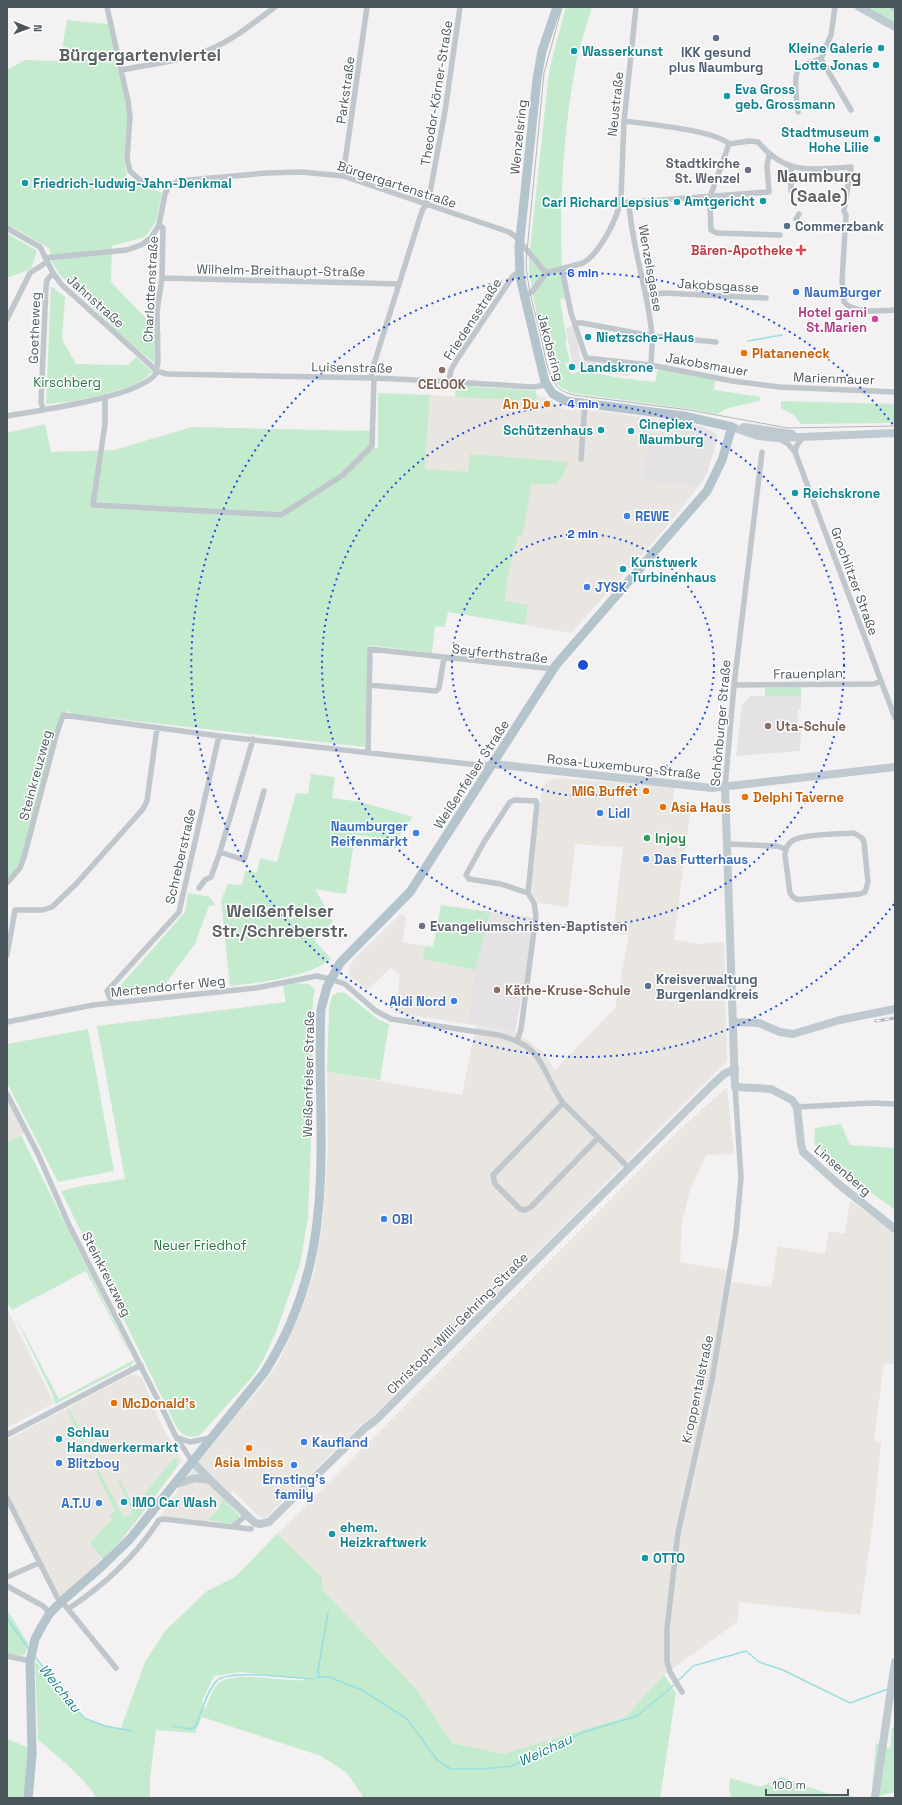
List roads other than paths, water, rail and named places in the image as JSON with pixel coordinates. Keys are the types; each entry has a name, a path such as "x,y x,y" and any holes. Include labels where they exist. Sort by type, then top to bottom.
{"main road":[{"name":"Wenzelsring","path":"519,271 519,241 537,79 542,51 557,7"},
{"path":"859,7 895,27"},
{"name":"Jakobsring","path":"519,271 546,386 553,394 559,398 585,403 701,419 732,427"},
{"path":"732,427 758,436 802,439 812,436"},
{"path":"732,427 812,436 895,433"},
{"name":"Weißenfelser Straße","path":"28,1798 32,1753 30,1661 35,1639 50,1613 65,1606 116,1554 264,1373 273,1358 296,1308 310,1264 317,1218 320,1163 321,1009 330,979 343,958 410,892 553,669 707,491 722,460 732,427"},
{"name":"Rosa-Luxemburg-Straße","path":"492,764 698,787 725,787 895,767"},
{"name":"Schönburger Straße","path":"725,787 734,1069"},
{"path":"733,1022 759,1023 780,1032 793,1034 840,1020 895,1009"},
{"path":"734,1069 735,1087 774,1089 792,1100 797,1108"},
{"name":"Christoph-Willi-Gehring-Straße","path":"192,1461 210,1480 258,1524 263,1524 272,1520 365,1428 377,1419 724,1074 734,1069"},
{"name":"Linsenberg","path":"797,1108 803,1152 836,1182 895,1229"},
{"path":"172,1486 191,1479 210,1480"},
{"path":"875,1798 888,1699 895,1662"}],"street":[{"path":"121,70 205,52 236,35 275,7"},
{"name":"Parkstraße","path":"344,176 367,7"},
{"name":"Theodor-Körner-Straße","path":"373,378 373,368 399,284 422,211 429,198 445,110 460,7"},
{"name":"Neustraße","path":"620,204 624,121 636,7"},
{"path":"798,112 796,78 798,71 803,66 821,59 831,36 835,7"},
{"path":"108,8 130,115 127,159 130,171 141,181 168,188"},
{"path":"821,59 851,110"},
{"path":"624,121 684,130 723,139 729,144 749,141 758,142 769,155 791,168 814,169 851,167 844,208 844,213 846,214 842,281 844,302 850,308 895,310"},
{"path":"710,197 729,144"},
{"path":"524,296 532,292 546,273 583,262 594,254 600,246 620,204 769,192 767,166 769,155"},
{"path":"791,168 791,191"},
{"name":"Bürgergartenstraße","path":"168,188 178,181 238,175 302,172 344,176 508,232 519,241 546,273"},
{"name":"Charlottenstraße","path":"157,371 157,311 162,278 164,228 159,226 165,194 168,188"},
{"name":"Wenzelsgasse","path":"629,204 652,336 650,365"},
{"path":"710,208 711,230 717,233 780,235"},
{"path":"7,319 30,273 46,260 134,248 146,242 159,226"},
{"name":"Jahnstraße","path":"7,228 36,245 42,251 52,273 62,285 157,371"},
{"name":"Jakobsmauer","path":"562,269 571,313 586,358 650,365 732,381 772,386"},
{"name":"Friedensstraße","path":"449,382 451,370 456,361 513,276 519,271"},
{"name":"Goetheweg","path":"43,409 41,402 46,288 47,280 52,273"},
{"name":"Wilhelm-Breithaupt-Straße","path":"162,278 399,284"},
{"name":"Jakobsgasse","path":"646,296 664,293 766,298"},
{"path":"575,323 652,336 716,342"},
{"path":"7,416 105,397 127,391 152,379 157,371"},
{"name":"Luisenstraße","path":"157,371 185,376 373,378 533,387 546,386"},
{"path":"105,397 105,424 93,505 281,515 334,482 370,449 373,442 373,378"},
{"name":"Marienmauer","path":"772,386 895,392"},
{"path":"581,459 585,403"},
{"name":"Grochlitzer Straße","path":"778,438 787,443 795,452 895,718"},
{"path":"795,452 797,445 802,439"},
{"name":"Schönburger Straße","path":"725,787 734,685 762,452"},
{"name":"Seyferthstraße","path":"368,752 370,649 553,669"},
{"name":"Seyferthstraße","path":"370,685 436,691 438,688 444,658"},
{"name":"Frauenplan","path":"734,685 874,684 880,681"},
{"name":"Steinkreuzweg","path":"7,883 20,868 24,857 63,715 157,728"},
{"path":"7,955 15,910 43,910 52,907 76,884 143,809 147,801 157,728 478,764 492,764"},
{"name":"Schreberstraße","path":"112,1003 107,991 178,912 219,736"},
{"path":"199,888 205,880 211,877 220,852 253,738"},
{"path":"220,852 244,860 264,791"},
{"path":"517,1041 521,1029 536,916 534,903 528,893 537,804 536,801 515,800 510,802 484,842 466,876 469,879 500,884 528,893"},
{"path":"854,833 864,842 868,887 865,892 860,894 797,900 793,898 788,886 785,849 790,842 800,838 854,833"},
{"path":"728,844 777,846 785,849"},
{"name":"Mertendorfer Weg","path":"7,1022 92,1005 256,988 287,983 311,976 330,979 350,987 376,1011 391,1019 498,1035 517,1041 529,1048 544,1064 556,1094 563,1103 629,1168"},
{"name":"Kroppentalstraße","path":"682,1692 670,1672 667,1661 667,1629 678,1533 712,1380 736,1233 741,1177 735,1087"},
{"name":"Steinkreuzweg","path":"7,1094 38,1154 69,1225 176,1437 192,1461"},
{"path":"563,1103 493,1175 495,1184 520,1208 525,1210 531,1207 598,1138"},
{"path":"797,1108 873,1103 895,1104"},
{"path":"7,1435 141,1365"},
{"path":"176,1437 190,1442 210,1438"},
{"path":"7,1498 39,1563 65,1606 116,1668"},
{"path":"234,1526 246,1514"},
{"path":"65,1606 100,1585 121,1566 146,1539 159,1520 164,1519 251,1528"},
{"path":"7,1577 39,1563"},
{"path":"7,1586 43,1606 50,1613"},
{"path":"7,1656 30,1661"}],"waterway":[{"path":"748,341 782,335"},
{"path":"319,1677 318,1670 328,1613"},
{"name":"Weichau","path":"7,1618 28,1648"},
{"name":"Weichau","path":"679,1680 693,1666 746,1651 759,1662 783,1670 850,1703 888,1689"},
{"name":"Weichau","path":"35,1657 84,1718 105,1726 132,1731"},
{"name":"Weichau","path":"174,1726 191,1729 196,1726 208,1694 215,1682 227,1676 250,1675 312,1679"},
{"name":"Weichau","path":"317,1678 329,1677 362,1690 407,1719 437,1760 451,1769 481,1769 512,1766 584,1732 637,1716 674,1685"}],"tram line":[{"path":"562,7 544,73 526,262 530,292 547,364 550,375 558,387 564,392 574,395 689,410 788,428 895,426"}],"railway":[{"path":"876,1021 895,1018"}],"place":[{"name":"IKK gesund plus Naumburg","path":"716,38"},
{"name":"Kleine Galerie","path":"881,48"},
{"name":"Wasserkunst","path":"574,51"},
{"name":"Lotte Jonas","path":"876,65"},
{"name":"Eva Gross geb. Grossmann","path":"727,96"},
{"name":"Stadtmuseum Hohe Lilie","path":"877,139"},
{"name":"Stadtkirche St. Wenzel","path":"748,170"},
{"name":"Friedrich-ludwig-Jahn-Denkmal","path":"25,183"},
{"name":"Amtgericht","path":"763,201"},
{"name":"Carl Richard Lepsius","path":"677,202"},
{"name":"Commerzbank","path":"787,226"},
{"name":"Bären-Apotheke","path":"801,250"},
{"name":"NaumBurger","path":"796,292"},
{"name":"Hotel garni St.Marien","path":"875,319"},
{"name":"Nietzsche-Haus","path":"588,337"},
{"name":"Plataneneck","path":"744,353"},
{"name":"Landskrone","path":"572,367"},
{"name":"CELOOK","path":"442,370"},
{"name":"An Du","path":"547,404"},
{"name":"Schützenhaus","path":"601,430"},
{"name":"Cineplex Naumburg","path":"631,431"},
{"name":"Reichskrone","path":"795,493"},
{"name":"REWE","path":"627,516"},
{"name":"Kunstwerk Turbinenhaus","path":"623,569"},
{"name":"JYSK","path":"587,587"},
{"name":"Uta-Schule","path":"768,726"},
{"name":"MIG Buffet","path":"646,791"},
{"name":"Delphi Taverne","path":"745,797"},
{"name":"Asia Haus","path":"663,807"},
{"name":"Lidl","path":"600,813"},
{"name":"Naumburger Reifenmarkt","path":"416,833"},
{"name":"Injoy","path":"647,838"},
{"name":"Das Futterhaus","path":"646,859"},
{"name":"Evangeliumschristen-Baptisten","path":"422,926"},
{"name":"Kreisverwaltung Burgenlandkreis","path":"648,986"},
{"name":"Käthe-Kruse-Schule","path":"497,990"},
{"name":"Aldi Nord","path":"454,1001"},
{"name":"OBI","path":"384,1219"},
{"name":"McDonald's","path":"114,1403"},
{"name":"Schlau Handwerkermarkt","path":"59,1439"},
{"name":"Kaufland","path":"304,1442"},
{"name":"Asia Imbiss","path":"249,1448"},
{"name":"Blitzboy","path":"59,1463"},
{"name":"Ernsting's family","path":"294,1465"},
{"name":"IMO Car Wash","path":"124,1502"},
{"name":"A.T.U","path":"99,1503"},
{"name":"ehem. Heizkraftwerk","path":"332,1534"},
{"name":"OTTO","path":"645,1558"}],"district":[{"name":"Bürgergartenviertel","path":"140,55"},
{"name":"Naumburg (Saale)","path":"819,186"},
{"name":"Weißenfelser Str./Schreberstr.","path":"280,921"}],"park label":[{"name":"Kirschberg","path":"67,382"},
{"name":"Neuer Friedhof","path":"200,1245"}]}
